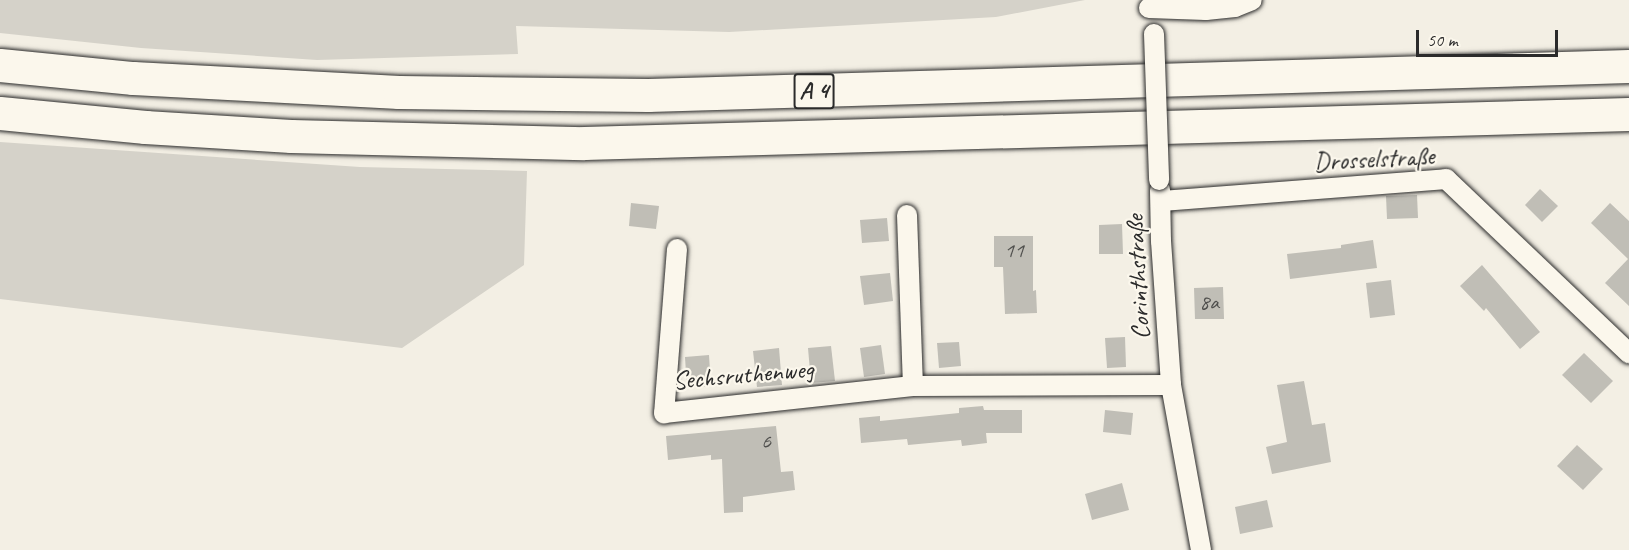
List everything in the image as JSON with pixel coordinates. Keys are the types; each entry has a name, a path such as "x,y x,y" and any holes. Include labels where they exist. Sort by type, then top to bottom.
{"highway":[{"name":"A 4","path":"0,65 133,78 399,93 637,94 1629,66"},
{"name":"A 4","path":"0,113 145,127 291,136 584,143 1629,114"}],"street":[{"path":"1147,4 1206,10 1234,7 1252,0"},
{"name":"Corinthstraße","path":"1147,4 1154,34 1159,180 1162,201 1161,241 1171,385 1201,550"},
{"name":"Drosselstraße","path":"1162,201 1446,179 1629,352"},
{"path":"908,215 913,386"},
{"name":"Sechsruthenweg","path":"677,249 664,413 913,386 1171,385"}],"shaded area":[{"path":"0,0 1085,0 996,17 729,32 516,26 518,54 317,60 141,48 0,33"},
{"path":"0,142 360,167 527,171 524,265 402,348 0,299"}],"building":[{"path":"1540,189 1558,206 1542,222 1525,205"},
{"path":"1417,195 1418,218 1387,219 1386,196"},
{"path":"631,203 659,206 656,229 629,226"},
{"path":"1610,203 1629,221 1629,306 1605,283 1628,259 1591,223"},
{"path":"887,218 889,241 862,243 860,220"},
{"path":"1122,224 1123,254 1099,254 1099,225"},
{"path":"994,236 1033,236 1033,291 1036,290 1037,313 1005,314 1003,267 994,267"},
{"path":"1373,240 1377,268 1290,279 1287,254 1341,248 1341,245"},
{"path":"1482,265 1540,332 1520,349 1486,308 1484,311 1460,286"},
{"path":"890,273 893,301 864,305 860,276"},
{"path":"1391,280 1395,315 1370,318 1366,283"},
{"path":"1223,287 1224,319 1195,319 1194,288"},
{"path":"1125,337 1126,367 1107,368 1105,338"},
{"path":"959,342 961,366 939,368 937,343"},
{"path":"881,345 885,374 864,377 860,348"},
{"path":"831,346 835,381 811,383 808,348"},
{"path":"779,348 782,385 757,387 753,351"},
{"path":"1584,353 1613,381 1591,403 1562,375"},
{"path":"709,355 711,386 687,388 685,357"},
{"path":"1304,381 1312,425 1325,423 1331,462 1272,474 1266,447 1287,442 1277,385"},
{"path":"983,406 984,410 1022,410 1022,433 986,433 987,443 962,446 961,440 908,445 907,439 861,443 859,418 880,416 880,421 959,413 959,408"},
{"path":"1105,410 1133,413 1131,435 1103,432"},
{"path":"776,426 781,472 793,471 795,490 743,497 743,512 724,513 722,459 711,460 711,455 668,460 666,436"},
{"path":"1577,445 1603,469 1583,490 1557,466"},
{"path":"1122,483 1129,510 1092,520 1085,494"},
{"path":"1267,500 1273,527 1240,534 1235,507"}]}
